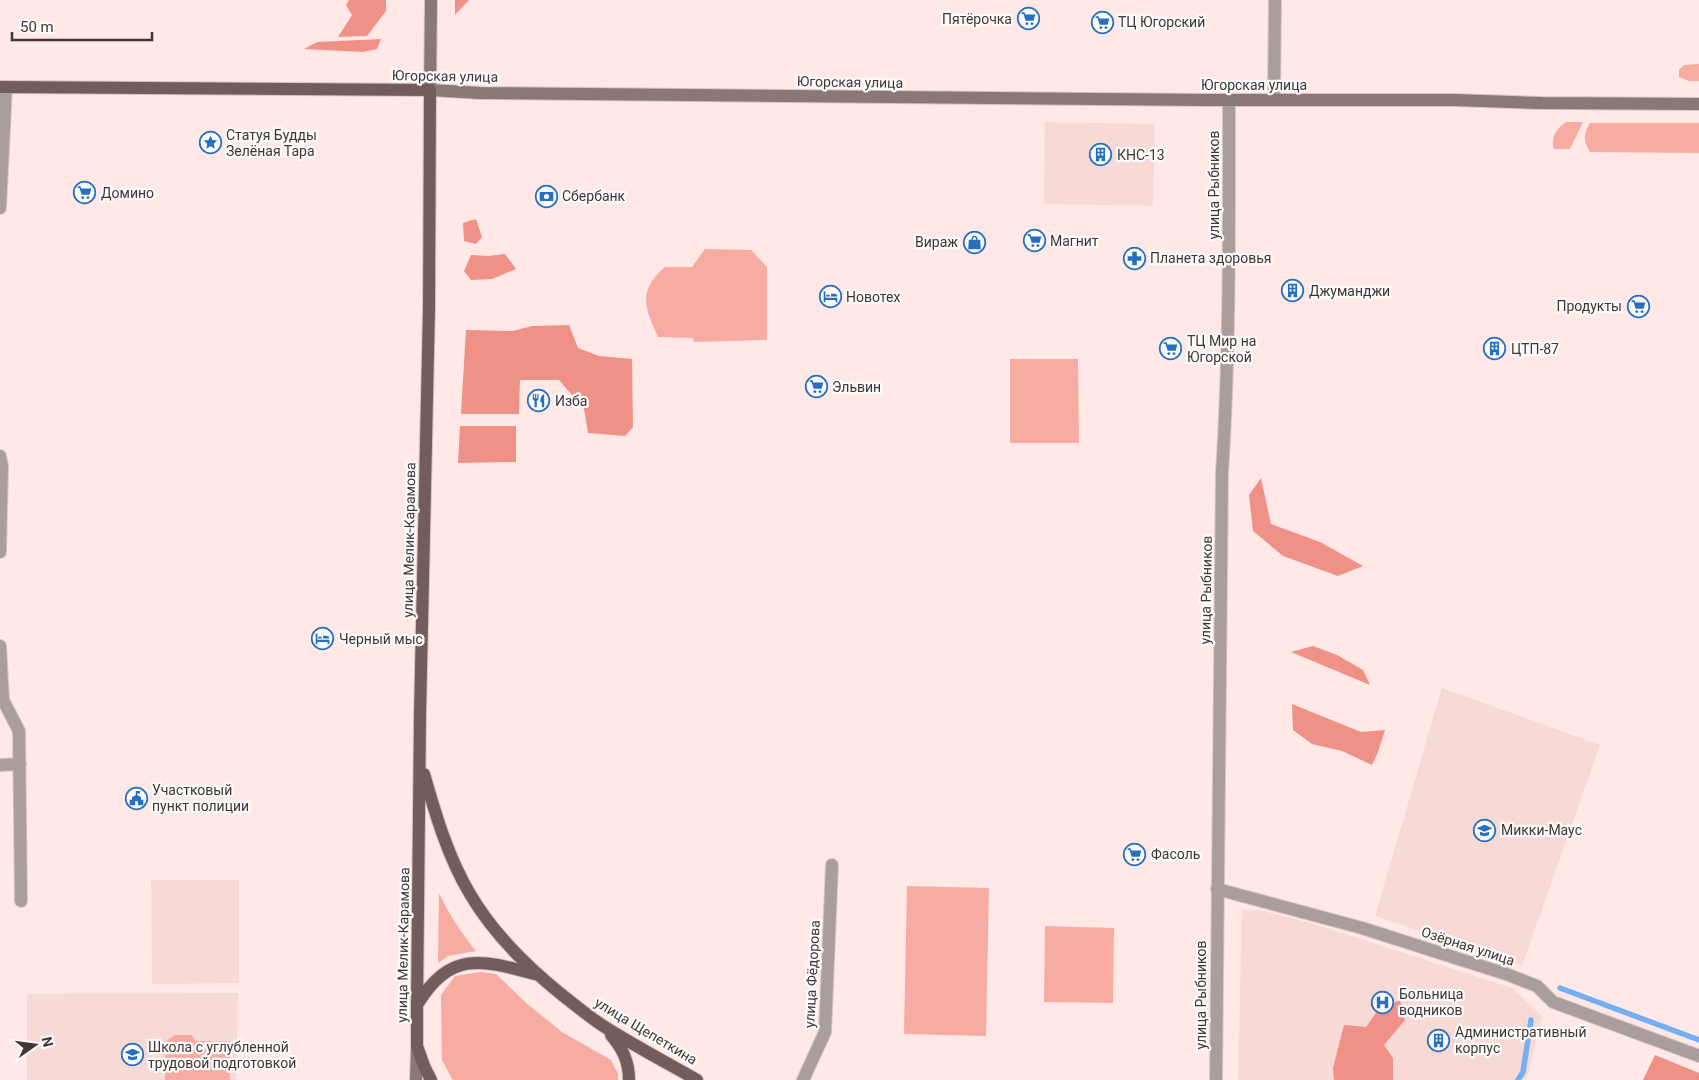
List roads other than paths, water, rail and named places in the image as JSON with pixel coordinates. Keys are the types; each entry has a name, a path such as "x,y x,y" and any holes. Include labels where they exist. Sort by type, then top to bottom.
{"main road":[{"name":"улица Мелик-Карамова","path":"416,1080 429,318 430,0"},
{"name":"Югорская улица","path":"3,87 1699,104"},
{"name":"улица Щепеткина","path":"420,762 438,822 452,858 470,894 485,917 538,975 606,1028 697,1080"},
{"path":"417,1006 426,991 438,978 449,969 462,964 481,963 499,965 538,975"},
{"path":"606,1028 622,1048 629,1067 629,1080"},
{"path":"417,1046 431,1080"}],"street":[{"path":"1274,99 1275,0"},
{"path":"0,208 3,87"},
{"name":"улица Рыбников","path":"1216,1080 1222,473 1225,433 1229,226 1229,100"},
{"path":"0,456 2,466 0,552"},
{"path":"0,646 3,700 19,731 21,901"},
{"path":"0,765 20,764"},
{"name":"улица Фёдорова","path":"803,1080 825,1032 832,865"},
{"name":"Озёрная улица","path":"1217,889 1362,928 1506,974 1537,986 1553,1002 1699,1056"}],"waterway":[{"path":"1560,988 1699,1040"},
{"path":"1518,1080 1523,1072 1531,1020"}],"place":[{"name":"Пятёрочка","path":"1028,19"},
{"name":"ТЦ Югорский","path":"1102,22"},
{"name":"Статуя Будды Зелёная Тара","path":"210,143"},
{"name":"КНС-13","path":"1101,155"},
{"name":"Домино","path":"85,193"},
{"name":"Сбербанк","path":"546,196"},
{"name":"Магнит","path":"1034,241"},
{"name":"Вираж","path":"974,242"},
{"name":"Планета здоровья","path":"1134,258"},
{"name":"Джуманджи","path":"1293,291"},
{"name":"Новотех","path":"830,297"},
{"name":"Продукты","path":"1638,306"},
{"name":"ТЦ Мир на Югорской","path":"1171,349"},
{"name":"ЦТП-87","path":"1495,349"},
{"name":"Эльвин","path":"816,387"},
{"name":"Изба","path":"539,401"},
{"name":"Черный мыс","path":"323,639"},
{"name":"Участковый пункт полиции","path":"136,798"},
{"name":"Микки-Маус","path":"1485,830"},
{"name":"Фасоль","path":"1135,854"},
{"name":"Больница водников","path":"1383,1002"},
{"name":"Административный корпус","path":"1439,1040"},
{"name":"Школа с углубленной трудовой подготовкой","path":"132,1055"}]}
